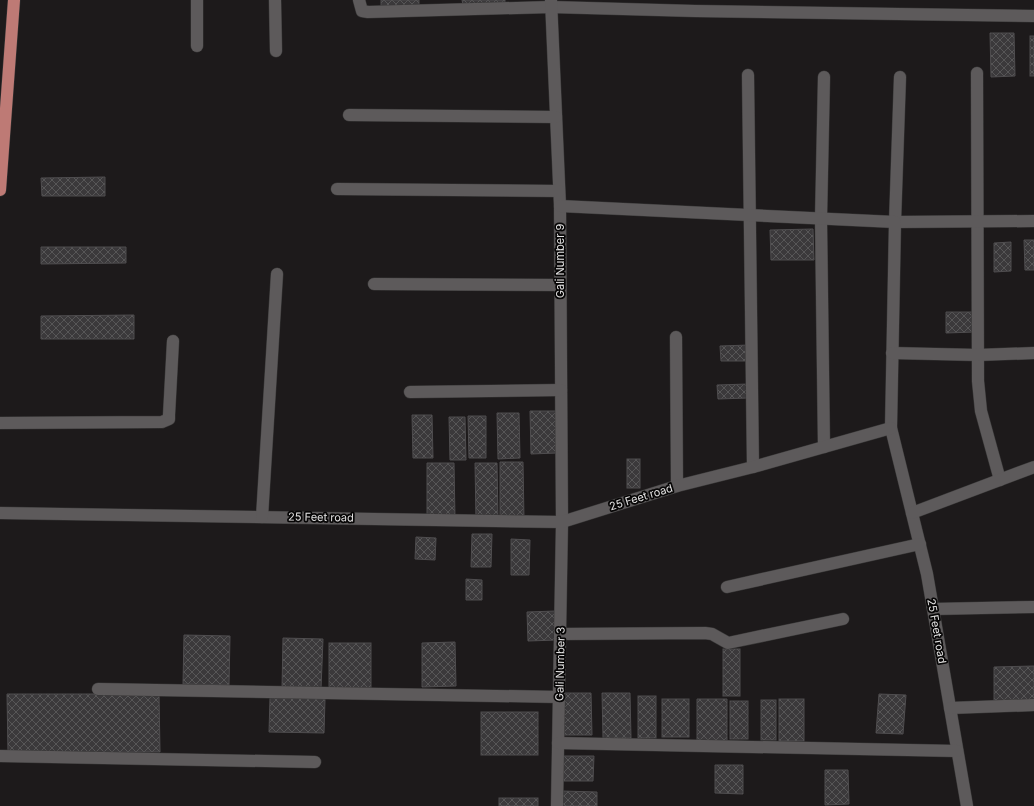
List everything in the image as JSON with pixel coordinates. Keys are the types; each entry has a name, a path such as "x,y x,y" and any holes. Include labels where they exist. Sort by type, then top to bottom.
{"main road":[{"path":"0,190 14,0"}],"street":[{"path":"197,0 198,46"},
{"path":"276,0 276,51"},
{"path":"359,0 362,11 368,12 551,3 1034,16"},
{"name":"Gali Number 9","path":"551,3 560,206 562,522"},
{"path":"977,73 978,381 981,411 1000,480"},
{"path":"748,76 753,468"},
{"path":"824,77 821,219 824,447"},
{"path":"891,428 895,222 900,77"},
{"path":"349,115 556,117"},
{"path":"337,190 559,191"},
{"path":"560,206 895,222 1034,221"},
{"path":"262,517 278,274"},
{"path":"374,284 560,285"},
{"path":"676,337 677,486"},
{"path":"0,423 166,421 169,419 173,341"},
{"path":"892,353 978,355 1034,353"},
{"path":"410,392 561,390"},
{"name":"25 Feet road","path":"0,513 562,522 677,486 753,468 891,428 927,574 967,806"},
{"path":"912,513 1034,467"},
{"name":"Gali Number 3","path":"557,806 562,522"},
{"path":"727,587 920,544"},
{"path":"933,609 1034,607"},
{"path":"560,634 705,633 712,634 728,643 843,619"},
{"path":"98,689 559,697"},
{"path":"950,708 1034,705"},
{"path":"558,743 957,751"},
{"path":"0,756 314,762"}],"building":[{"path":"381,0 419,0 419,5 381,6"},
{"path":"462,0 505,0 505,2 463,5"},
{"path":"990,33 1014,33 1015,76 991,77"},
{"path":"1030,36 1034,36 1034,76 1030,76"},
{"path":"105,177 105,196 42,196 41,178"},
{"path":"813,229 814,260 771,260 770,230"},
{"path":"1024,240 1034,240 1034,270 1025,270"},
{"path":"1011,242 1011,271 994,272 994,243"},
{"path":"41,247 126,247 126,263 41,264"},
{"path":"946,312 974,312 975,332 946,333"},
{"path":"134,315 134,339 41,339 41,316"},
{"path":"749,345 749,361 721,361 720,346"},
{"path":"748,384 748,398 718,399 717,385"},
{"path":"530,411 557,411 557,453 531,454"},
{"path":"497,413 519,413 520,458 498,459"},
{"path":"412,415 432,415 433,458 413,458"},
{"path":"468,416 486,416 486,458 469,458"},
{"path":"449,417 465,417 466,460 450,460"},
{"path":"627,459 640,459 640,488 627,488"},
{"path":"500,462 523,462 524,520 500,520"},
{"path":"427,463 454,463 455,518 427,519"},
{"path":"475,463 497,463 498,520 476,520"},
{"path":"472,534 492,534 491,567 471,567"},
{"path":"416,537 436,538 435,560 415,559"},
{"path":"511,539 530,540 529,575 511,575"},
{"path":"466,579 482,580 482,600 466,600"},
{"path":"556,611 557,640 528,641 527,612"},
{"path":"184,635 230,636 229,685 183,684"},
{"path":"283,638 323,639 321,689 282,688"},
{"path":"455,642 456,686 422,687 422,643"},
{"path":"329,643 371,643 371,688 329,688"},
{"path":"723,649 740,649 740,696 723,696"},
{"path":"1034,666 1034,704 994,705 994,667"},
{"path":"563,693 591,693 592,735 563,735"},
{"path":"602,693 630,693 631,738 603,738"},
{"path":"7,694 159,694 160,752 8,753"},
{"path":"879,694 906,695 903,734 876,733"},
{"path":"638,696 656,696 656,738 638,738"},
{"path":"270,698 325,699 324,733 269,732"},
{"path":"662,699 689,699 689,737 662,737"},
{"path":"697,699 727,699 727,742 697,743"},
{"path":"779,699 804,699 804,741 779,741"},
{"path":"761,700 776,700 776,740 761,740"},
{"path":"730,701 748,701 748,739 730,739"},
{"path":"481,712 538,712 538,755 481,755"},
{"path":"563,756 594,756 593,781 563,781"},
{"path":"715,765 743,765 743,794 715,793"},
{"path":"825,770 848,770 849,804 825,805"},
{"path":"562,791 597,792 597,806 562,806"},
{"path":"499,798 538,798 538,806 499,806"}]}
